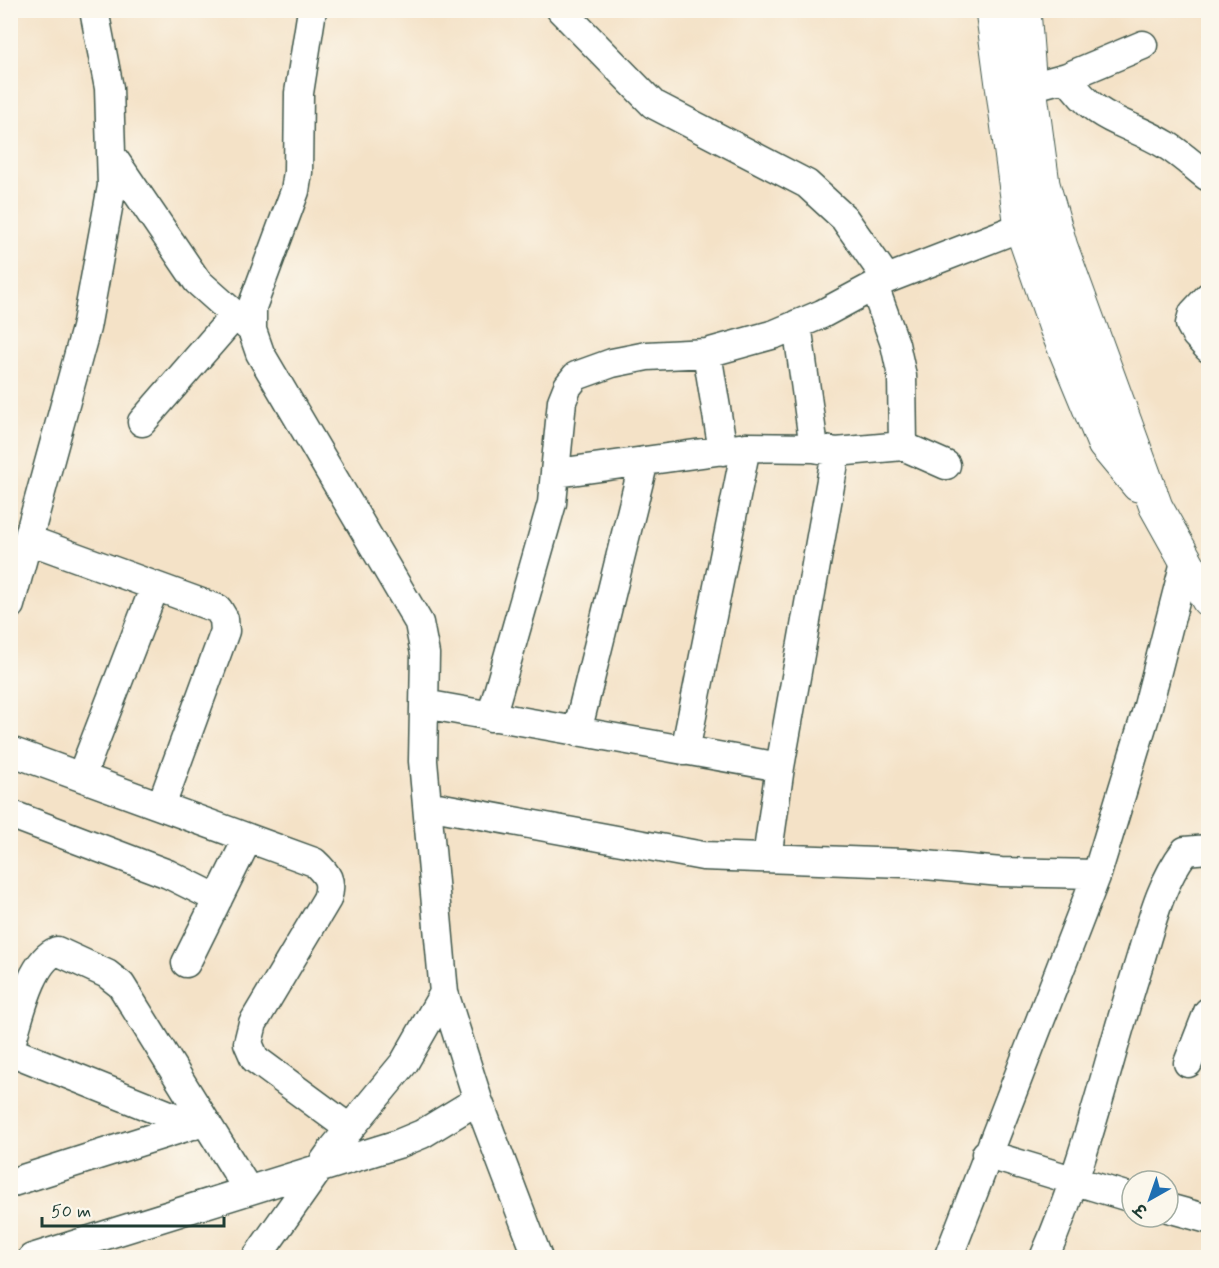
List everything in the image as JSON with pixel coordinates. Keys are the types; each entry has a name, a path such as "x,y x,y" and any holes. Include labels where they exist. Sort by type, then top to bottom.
{"main road":[{"path":"992,10 1021,227 1056,328 1104,444 1156,507"},
{"path":"1024,10 1030,87 1043,184 1061,247 1156,507 1185,562 1209,600"}],"street":[{"path":"10,605 21,552 86,328 112,186 109,88 94,10"},
{"path":"142,422 243,322 252,307 295,191 298,172 299,93 312,10"},
{"path":"561,10 653,104 807,184 844,218 880,282 902,376 903,446"},
{"path":"1030,87 1067,77 1143,45"},
{"path":"1067,77 1078,93 1102,115 1168,146 1209,177"},
{"path":"112,156 197,281 243,322 419,623 425,654 423,761 444,993 478,1100 537,1257"},
{"path":"491,717 552,503 557,473 562,401 568,386 576,376 612,363 647,356 707,353 775,334 880,282 1021,227"},
{"path":"1209,297 1194,313 1190,324 1196,335 1209,348"},
{"path":"767,858 825,450 797,324"},
{"path":"686,751 734,449 707,353"},
{"path":"557,473 734,449 825,450 903,446 946,465"},
{"path":"577,732 644,461"},
{"path":"21,552 155,586 218,609 224,619 225,631 161,806"},
{"path":"948,1257 1097,874 1147,710 1185,562"},
{"path":"81,777 155,586"},
{"path":"424,704 780,767"},
{"path":"10,751 314,862 327,874 332,886 327,899 254,1023 248,1044 255,1059 350,1129"},
{"path":"427,805 703,856 904,862 1001,872 1097,874"},
{"path":"10,814 168,874 218,900"},
{"path":"186,963 248,838"},
{"path":"1044,1257 1076,1181 1123,1014 1161,893 1173,867 1185,851 1209,849"},
{"path":"199,1123 10,1049 40,962 46,955 57,951 107,974 121,985 199,1123 248,1191"},
{"path":"256,1257 321,1167 404,1063 444,993"},
{"path":"1188,1063 1209,1012"},
{"path":"32,1257 406,1141 478,1100"},
{"path":"10,1183 199,1123"},
{"path":"987,1154 1120,1194"},
{"path":"1180,1211 1209,1219"}]}
